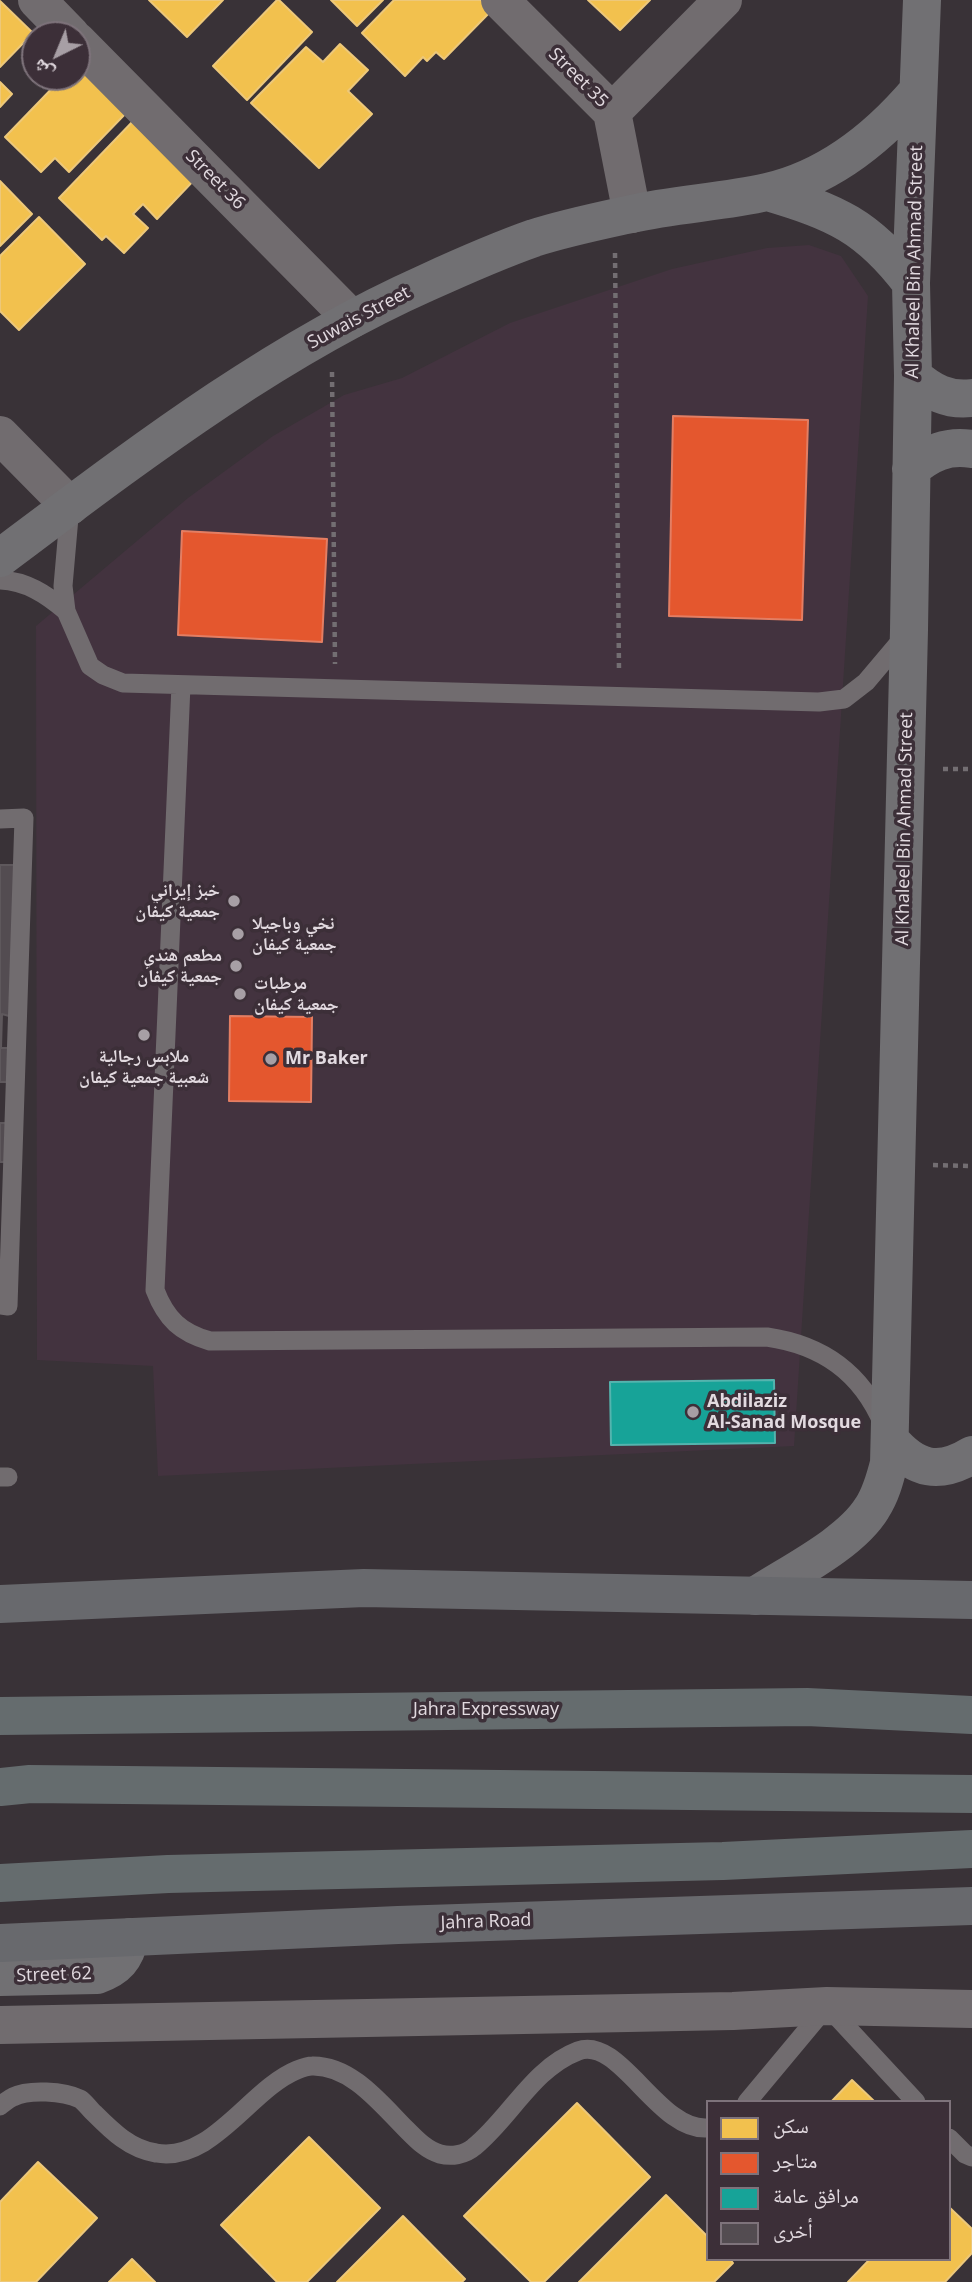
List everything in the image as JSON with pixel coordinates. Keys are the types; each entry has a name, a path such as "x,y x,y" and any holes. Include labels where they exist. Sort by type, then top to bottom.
{"highway":[{"name":"Jahra Expressway","path":"0,1716 807,1707 972,1715"},
{"path":"0,1787 58,1785 972,1794"},
{"path":"0,1883 168,1874 723,1861 972,1849"}],"main road":[{"path":"0,1604 364,1588 972,1600"},
{"name":"Jahra Road","path":"0,1943 412,1925 972,1906"}],"street":[{"path":"37,0 57,21"},
{"name":"Street 35","path":"500,0 612,112 624,216"},
{"path":"612,112 723,0"},
{"name":"Al Khaleel Bin Ahmad Street","path":"755,1596 837,1544 856,1528 872,1509 883,1487 889,1463 909,630 913,376 911,284 922,0"},
{"name":"Street 36","path":"91,56 342,325"},
{"name":"Suwais Street","path":"0,558 221,397 342,325 425,283 535,238 624,216 768,192 804,180 857,150 894,119 918,91"},
{"name":"Suwais Street","path":"768,192 825,210 850,223 880,247 911,284"},
{"path":"913,376 943,397 972,398"},
{"path":"0,435 70,506"},
{"path":"911,469 925,457 941,450 959,447 972,449"},
{"path":"891,1441 903,1455 920,1465 939,1468 957,1464 972,1455"},
{"name":"Street 62","path":"0,1977 97,1975 122,1961 130,1937"},
{"path":"0,2025 733,2011 827,2006 972,2009"}],"lane":[{"path":"70,506 63,586 65,611 90,666 123,683 819,702 844,699 866,682 909,630"},
{"path":"0,580 22,583 48,595 65,611"},
{"path":"181,685 155,1290 169,1319 195,1337 210,1341 767,1337 790,1340 813,1348 852,1376 868,1395 891,1441"},
{"path":"0,818 24,818 5,1206 8,1306 0,1305"},
{"path":"749,2100 827,2006 914,2100"},
{"path":"0,2106 13,2096 33,2091 80,2099 118,2137 158,2154 205,2143 284,2076 310,2065 330,2068 351,2079 371,2094 422,2145 438,2153 455,2156 473,2148 546,2071 581,2050 597,2049 611,2058 662,2107 684,2124 706,2128"},
{"path":"951,2139 965,2154 972,2157"}],"path":[{"path":"619,697 624,216"},
{"path":"335,690 342,325"}],"shaded area":[{"path":"809,245 841,256 868,296 794,1446 158,1476 153,1366 37,1360 36,626 188,498 273,436 344,395 402,378 510,323 672,269 767,248"}],"building: سكن":[{"path":"149,0 223,0 187,37"},
{"path":"277,0 312,32 247,100 213,66"},
{"path":"331,0 383,0 357,26"},
{"path":"394,0 491,0 497,5 444,59 436,52 427,61 423,57 405,76 362,33"},
{"path":"588,0 650,0 620,30"},
{"path":"0,1 21,21 21,45 0,67"},
{"path":"340,44 368,70 348,91 372,114 319,168 251,103 306,47 323,62"},
{"path":"91,75 129,110 69,172 55,158 41,172 5,137 49,91 91,91"},
{"path":"0,82 12,94 0,107"},
{"path":"136,118 197,177 157,219 143,204 133,214 148,228 124,253 106,236 102,240 59,198"},
{"path":"0,181 32,214 0,246"},
{"path":"39,217 85,264 19,330 0,311 0,256"},
{"path":"852,2080 873,2100 833,2100"},
{"path":"577,2103 650,2177 544,2282 531,2282 464,2216"},
{"path":"309,2137 380,2208 307,2282 277,2282 221,2225"},
{"path":"38,2162 97,2218 36,2282 0,2282 0,2202"},
{"path":"666,2195 706,2235 706,2261 733,2263 714,2282 579,2282"},
{"path":"951,2209 972,2229 972,2253 945,2282 848,2282 868,2261 951,2261"},
{"path":"403,2216 465,2279 462,2282 337,2282"},
{"path":"132,2259 155,2282 109,2282"}],"building: متاجر":[{"path":"673,416 808,420 802,620 669,616"},
{"path":"182,531 327,539 322,642 178,635"},
{"name":"Mr Baker","path":"230,1016 312,1017 311,1102 229,1101"}],"building: مرافق عامة":[{"name":"Abdilaziz Al-Sanad Mosque","path":"774,1380 775,1443 611,1445 610,1382"}],"building: أخرى":[{"path":"0,865 15,865 16,1018 2,1014 1,1048 12,1048 12,1082 0,1082"},
{"path":"0,1123 12,1123 12,1162 0,1162"}],"place":[{"name":"خبز إيراني جمعية كيفان","path":"234,901"},
{"name":"نخي وباجيلا جمعية كيفان","path":"238,934"},
{"name":"مطعم هندي جمعية كيفان","path":"236,966"},
{"name":"مرطبات جمعية كيفان","path":"240,994"},
{"name":"ملابس رجالية شعبية جمعية كيفان","path":"144,1035"},
{"name":"Mr Baker","path":"271,1059"},
{"name":"Abdilaziz Al-Sanad Mosque","path":"693,1412"}]}
